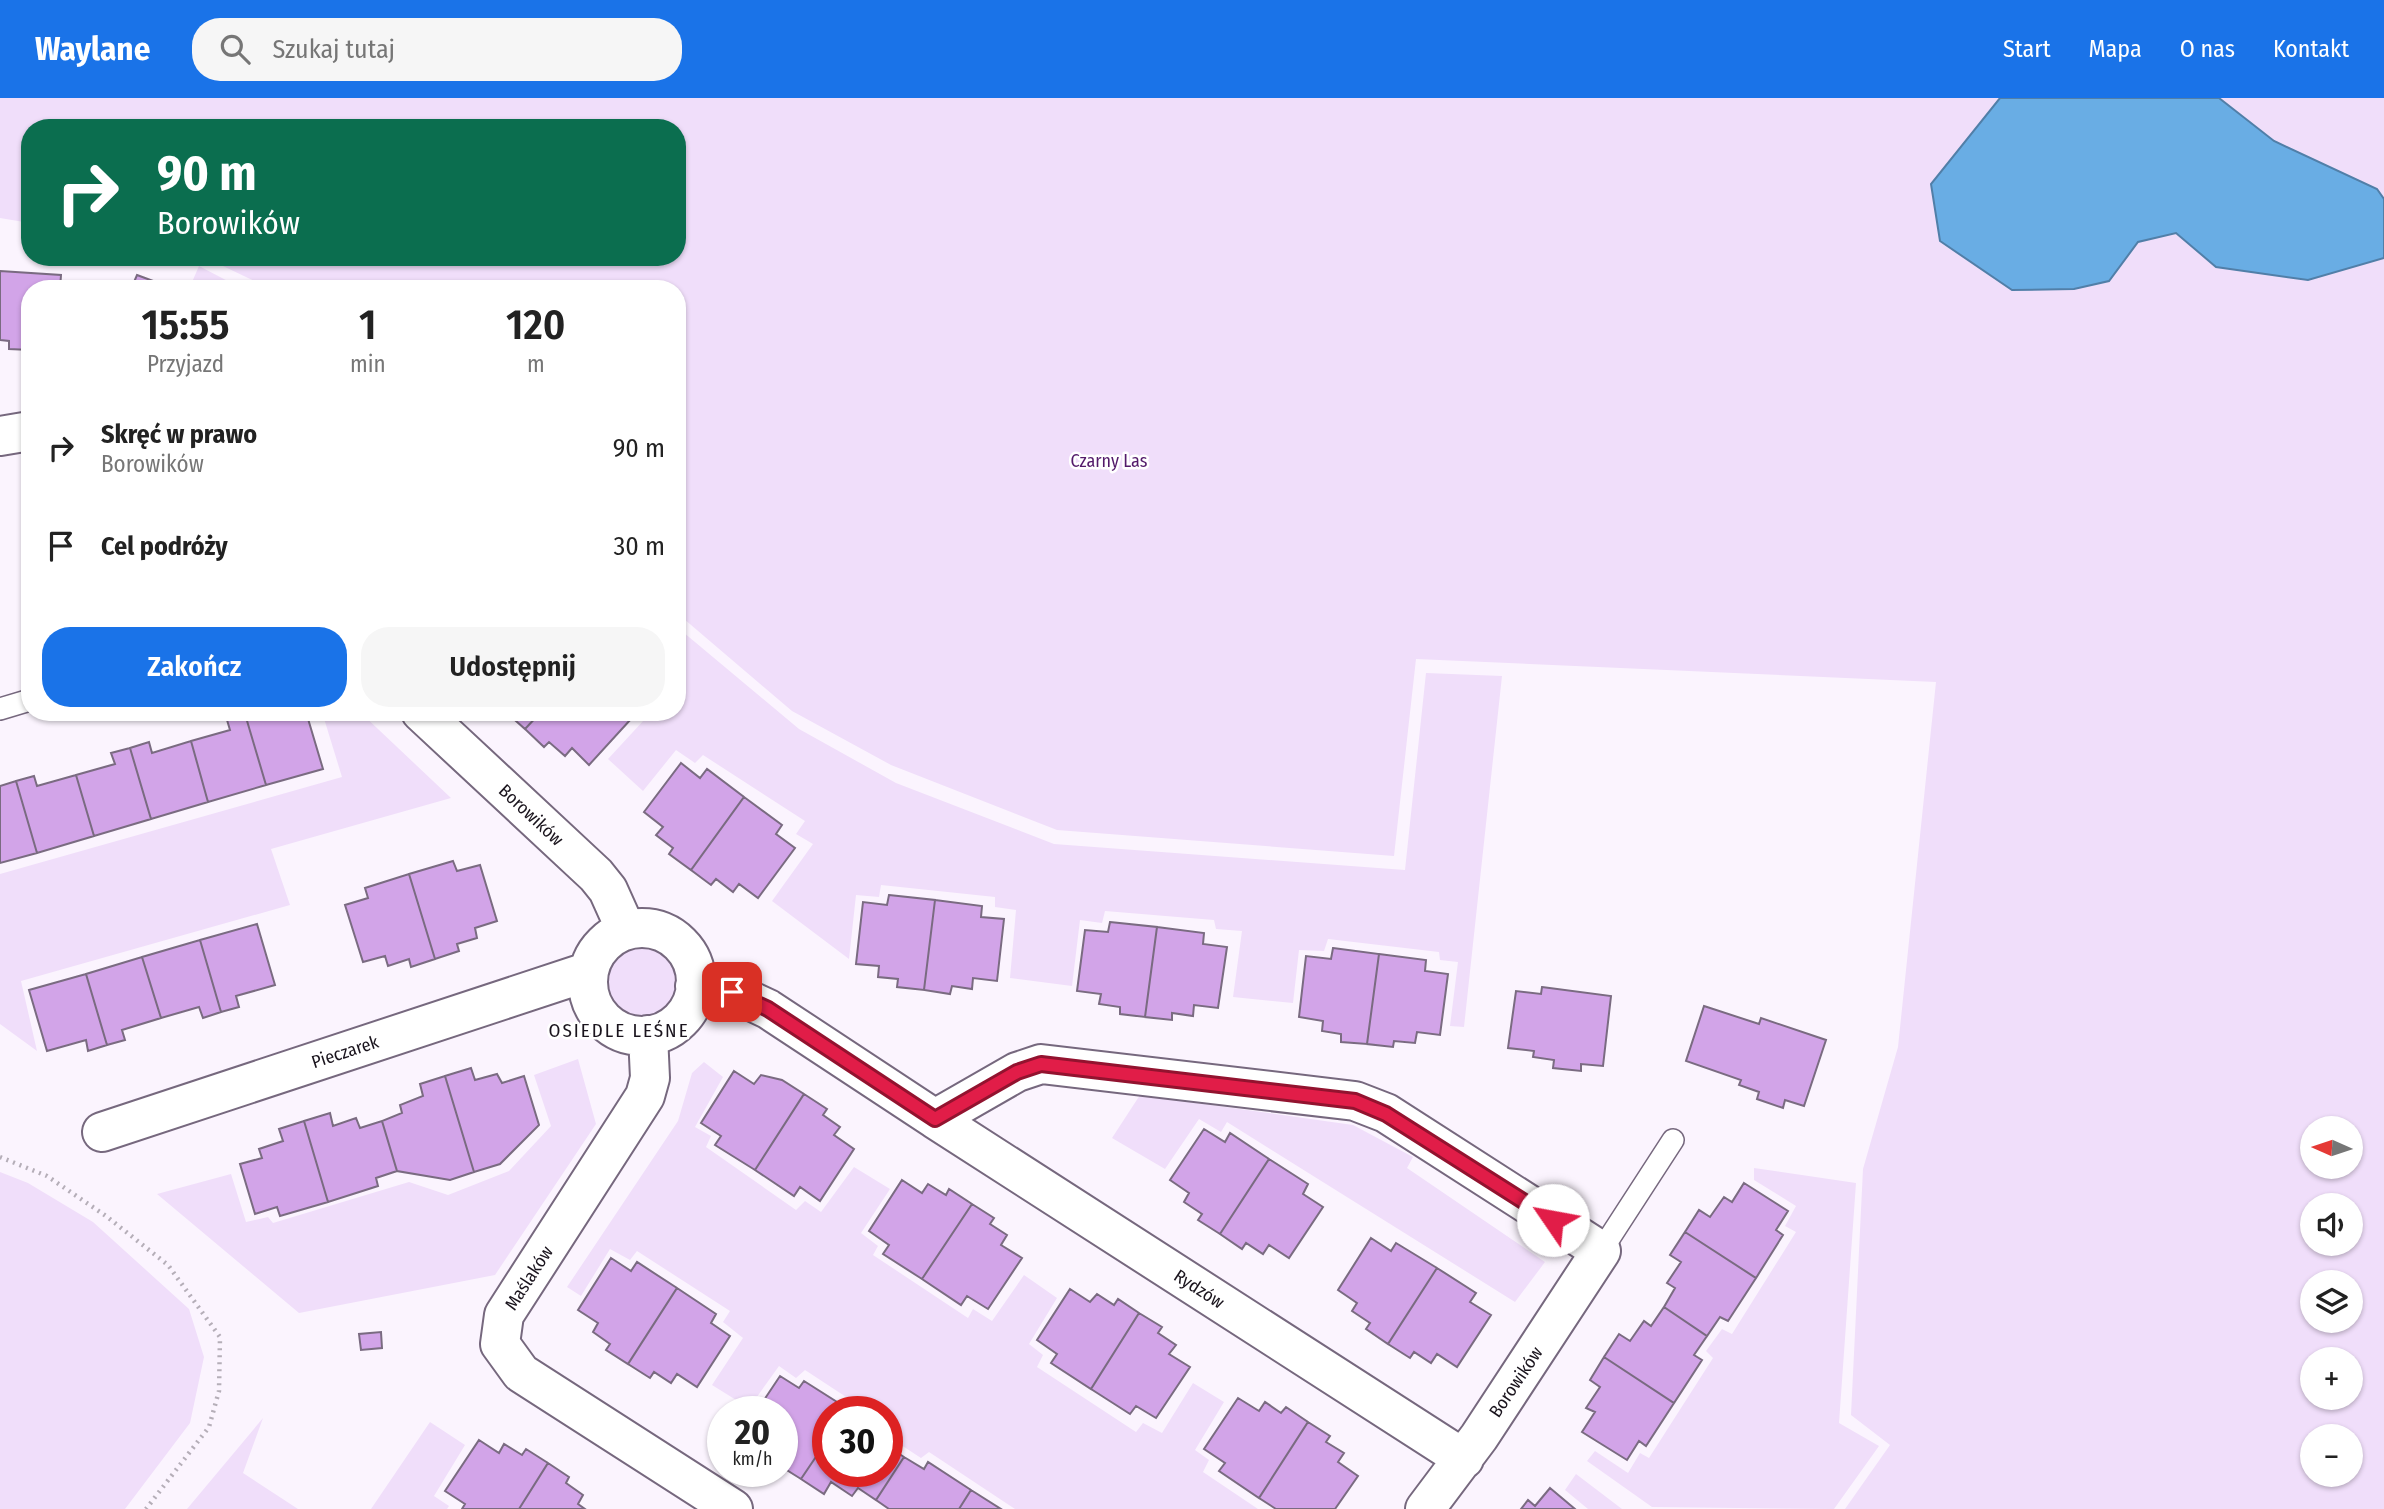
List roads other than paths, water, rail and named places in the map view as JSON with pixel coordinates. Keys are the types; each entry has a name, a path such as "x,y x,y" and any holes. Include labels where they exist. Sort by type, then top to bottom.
{"street":[{"path":"0,436 21,432"},
{"name":"Borowików","path":"431,721 596,874 608,890 626,930"},
{"path":"651,928 671,935 686,950 695,969 695,986 688,1010 673,1026 648,1035 633,1035 613,1028 597,1013 588,993 587,972 595,952 610,937 626,930 651,928"},
{"name":"Pieczarek","path":"102,1132 587,972"},
{"path":"695,986 732,992 768,1009 935,1119 1017,1072 1041,1064 1355,1101 1386,1114 1601,1251"},
{"name":"Maślaków","path":"648,1035 650,1077 645,1096 504,1315 500,1344 521,1373 733,1509"},
{"name":"Rydzów","path":"935,1119 1464,1459"},
{"name":"Borowików","path":"1425,1509 1464,1459 1601,1251"}],"lane":[{"path":"0,709 21,703"},
{"name":"Borowików","path":"1601,1251 1673,1140"}],"water":[{"path":"2000,98 2219,98 2274,141 2377,189 2384,199 2384,258 2308,280 2216,267 2176,233 2138,242 2109,281 2074,289 2012,290 1940,241 1931,184"}],"district":[{"name":"OSIEDLE LEŚNE","path":"619,1030"}],"park label":[{"name":"Czarny Las","path":"1109,461"}]}
